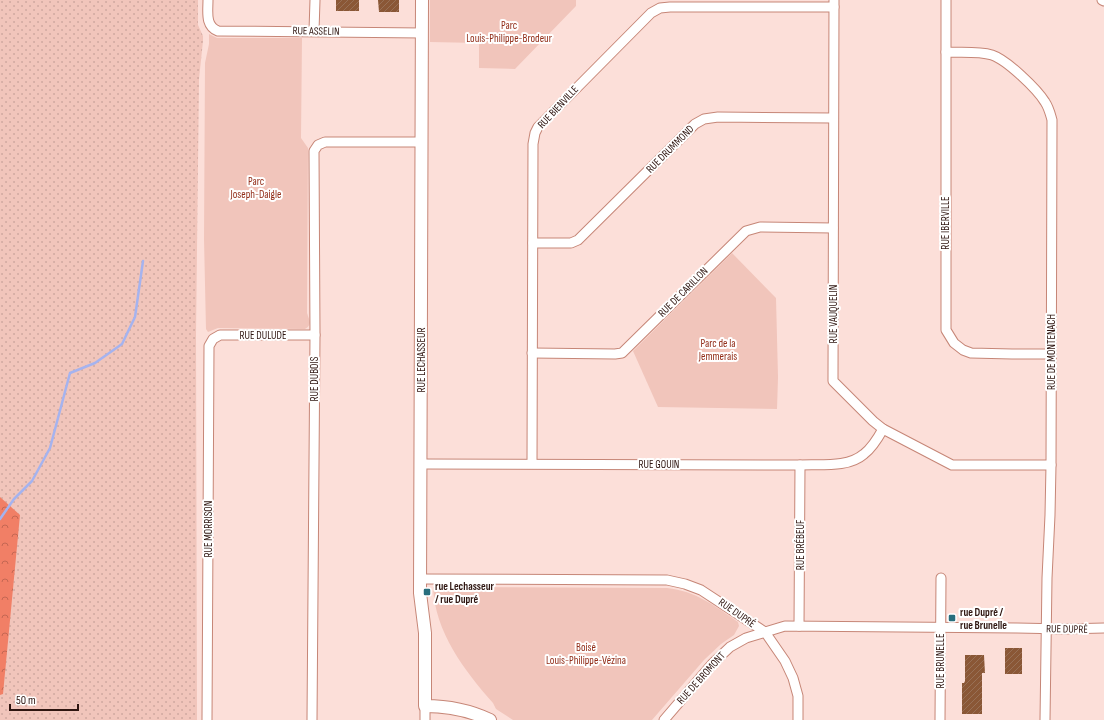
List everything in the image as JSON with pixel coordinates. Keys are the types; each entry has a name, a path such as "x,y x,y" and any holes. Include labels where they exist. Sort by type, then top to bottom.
{"street":[{"name":"RUE ASSELIN","path":"208,0 208,21 212,27 221,31 422,33"},
{"path":"314,31 315,0"},
{"name":"RUE LECHASSEUR","path":"422,0 420,579 421,606 425,633 425,720"},
{"name":"RUE IBERVILLE","path":"946,0 946,330 954,343 963,350 971,352 1051,354"},
{"name":"RUE VAUQUELIN","path":"834,4 832,379 835,384 883,430 952,465 1051,465"},
{"name":"RUE BIENVILLE","path":"532,463 533,140 536,130 545,119 654,11 663,7 834,4"},
{"name":"RUE DE MONTENACH","path":"946,52 989,55 999,58 1010,66 1042,98 1051,114 1051,465 1050,515 1046,578 1045,720"},
{"name":"RUE DRUMMOND","path":"533,243 568,243 578,240 695,124 704,119 718,117 833,118"},
{"name":"RUE DUBOIS","path":"312,720 315,335 314,154 315,149 324,142 422,142"},
{"name":"RUE DE CARILLON","path":"532,354 620,353 627,348 740,235 746,231 760,227 833,228"},
{"name":"RUE DULUDE","path":"213,338 223,335 315,335"},
{"name":"RUE MORRISON","path":"207,720 209,348 213,338"},
{"name":"RUE GOUIN","path":"421,464 841,464 854,460 865,454 883,430"},
{"name":"RUE BRÉBEUF","path":"799,626 800,465"},
{"name":"RUE BRUNELLE","path":"940,720 942,578"},
{"name":"RUE DUPRÉ","path":"420,579 667,580 685,584 701,590 765,632 785,626 1046,629 1104,628"},
{"path":"765,632 793,678 798,696 798,720"},
{"name":"RUE DE BROMONT","path":"664,720 723,653 746,638 765,632"},
{"path":"426,706 463,709 490,720"}],"green space":[{"path":"0,0 198,0 198,25 203,36 203,41 199,79 196,335 197,720 0,720"},
{"name":"Parc Louis-Philippe-Brodeur","path":"430,0 576,0 576,6 515,69 479,68 479,43 430,42"},
{"name":"Parc Joseph-Daigle","path":"209,34 217,38 302,38 301,138 308,148 307,313 310,322 305,329 218,328 208,332 206,329 204,239 205,63 209,44"},
{"name":"Parc de la Jemmerais","path":"732,253 776,298 778,377 777,409 658,407 633,351"},
{"path":"0,497 20,515 3,694 0,695"},
{"name":"Boisé Louis-Philippe-Vézina","path":"433,587 667,588 687,592 705,600 738,622 739,626 734,635 721,644 704,660 652,720 513,720 496,709 453,650 439,619"}],"building":[{"path":"336,0 359,0 359,11 336,11"},
{"path":"378,0 399,0 399,12 379,12"},
{"path":"1005,648 1022,648 1022,674 1005,674"},
{"path":"965,655 984,655 985,673 982,673 982,714 962,714 962,683 965,681"}],"waterway":[{"path":"0,519 14,499 32,481 50,448 70,373 95,363 122,344 135,317 143,261"}],"place":[{"name":"rue Lechasseur / rue Dupré","path":"427,592"},
{"name":"rue Dupré / rue Brunelle","path":"952,618"}]}
